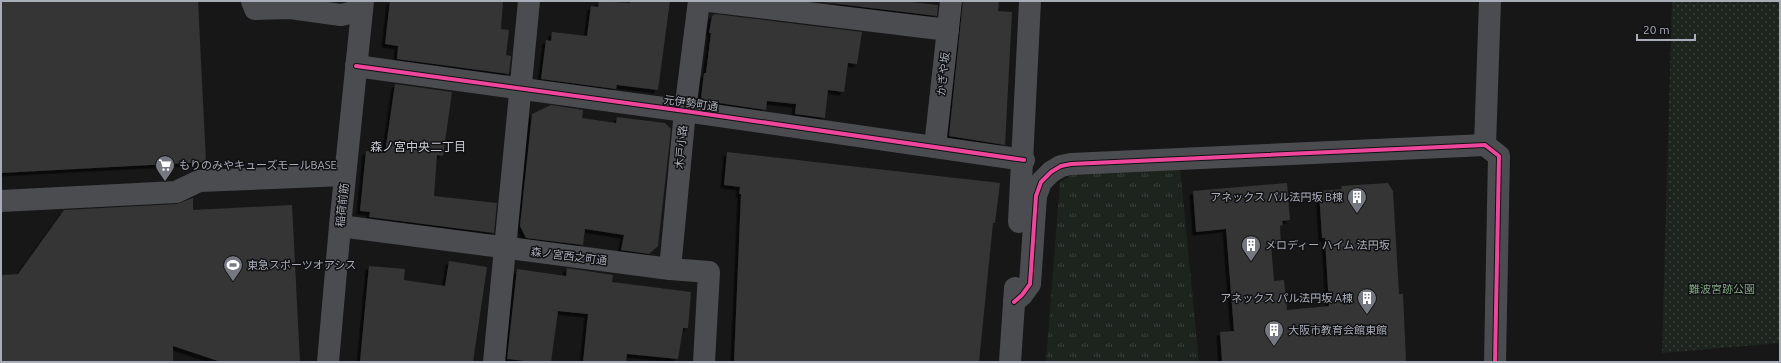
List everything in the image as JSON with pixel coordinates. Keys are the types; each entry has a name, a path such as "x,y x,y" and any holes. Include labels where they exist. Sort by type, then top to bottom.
{"street":[{"path":"252,1 255,9 290,8 341,14 362,6"},
{"path":"339,1 362,6"},
{"path":"494,362 519,88 529,1"},
{"name":"木戸小路","path":"670,269 685,111 699,1"},
{"path":"708,1 948,30"},
{"name":"かぎや坂","path":"935,147 952,1"},
{"path":"1010,362 1024,160 1030,1"},
{"path":"1485,145 1490,1"},
{"name":"稲荷前筋","path":"328,362 362,6"},
{"name":"元伊勢町通","path":"356,66 685,111 1024,160"},
{"path":"1014,302 1022,295 1030,284 1036,196 1041,182 1051,172 1061,166 1071,164 1485,145 1499,156 1495,362"},
{"path":"1,200 176,192 199,181 345,174"},
{"name":"森ノ宮西之町通","path":"340,226 670,269 709,272 704,362"}],"green space":[{"name":"難波宮跡公園","path":"1672,1 1780,1 1780,343 1662,353"},
{"path":"1180,167 1199,362 1046,362 1060,182 1075,173"}],"building":[{"path":"1,1 198,1 206,162 1,173"},
{"path":"390,1 503,1 501,29 509,30 506,55 511,56 509,74 397,59 398,46 385,44"},
{"path":"599,1 630,3 631,1 670,1 658,90 617,85 616,89 541,79 546,40 551,41 552,32 587,36 591,6 598,7"},
{"path":"813,1 902,1 938,5 937,16"},
{"path":"963,1 999,1 998,11 1012,12 1005,145 949,136"},
{"path":"715,14 862,32 857,64 848,63 844,92 828,90 825,118 795,114 796,104 767,101 766,110 706,101 701,98 711,33 709,33 712,16"},
{"path":"395,84 452,92 443,156 437,155 434,196 497,203 494,233 369,217 370,212 360,211 366,151 385,153"},
{"path":"551,105 583,110 582,118 616,123 617,117 665,123 671,129 658,246 649,254 621,250 624,235 585,229 583,245 526,238 520,226 532,114"},
{"path":"727,152 1000,183 995,223 993,223 979,362 734,362 741,194 739,194 740,187 724,185"},
{"path":"1287,183 1290,220 1282,221 1283,225 1280,226 1281,243 1271,244 1274,281 1284,280 1287,310 1329,306 1325,238 1322,238 1319,191 1342,189 1341,186 1388,183 1393,191 1399,294 1403,294 1406,362 1222,362 1220,332 1234,331 1226,229 1196,232 1193,191"},
{"path":"193,198 193,210 292,205 300,362 221,362 173,346 173,362 1,362 1,275 18,274 64,210 177,204"},
{"path":"449,261 487,267 473,362 360,362 369,266 405,269 404,280 445,286"},
{"path":"567,268 613,275 612,282 691,292 688,328 683,328 678,359 627,354 626,362 583,362 588,314 558,311 551,362 533,362 507,359 517,269 566,276"}],"cycle path":[{"path":"356,66 685,111 1024,160"},
{"path":"1014,302 1022,295 1030,284 1036,196 1041,182 1051,172 1061,166 1071,164 1485,145 1499,156 1495,362"}],"place":[{"name":"もりのみやキューズモールBASE","path":"165,182"},
{"name":"アネックス パル法円坂 B棟","path":"1357,214"},
{"name":"メロディー ハイム 法円坂","path":"1251,262"},
{"name":"東急スポーツオアシス","path":"233,282"},
{"name":"アネックス パル法円坂 A棟","path":"1367,315"},
{"name":"大阪市教育会館東館","path":"1274,347"}],"district":[{"name":"森ノ宮中央二丁目","path":"418,147"}]}
